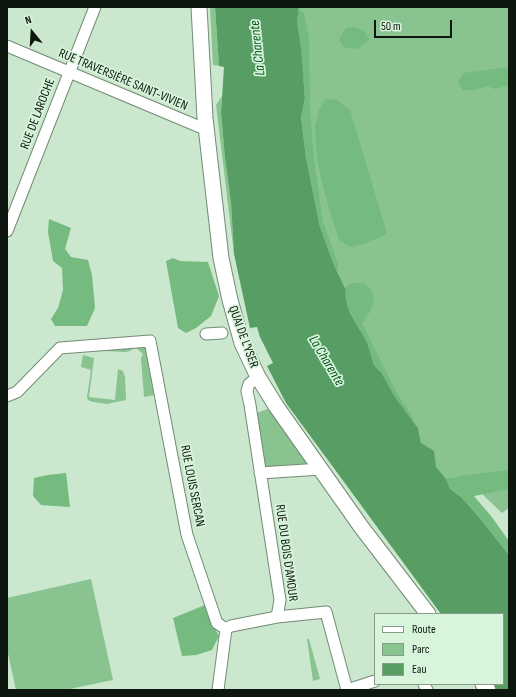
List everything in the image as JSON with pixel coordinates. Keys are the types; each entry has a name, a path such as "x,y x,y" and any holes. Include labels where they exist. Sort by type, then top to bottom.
{"street":[{"name":"RUE DE LAROCHE","path":"7,231 95,7"},
{"name":"QUAI DE L'YSER","path":"199,7 205,118 221,258 230,300 229,332 247,355 258,377 276,406 362,528 427,613"},
{"name":"RUE TRAVERSIÈRE SAINT-VIVIEN","path":"7,46 207,130"},
{"path":"206,334 229,332"},
{"name":"RUE LOUIS SERCAN","path":"7,396 17,392 60,348 150,341 187,535 217,623 226,629"},
{"name":"RUE DU BOIS D'AMOUR","path":"226,629 231,626 277,617 280,600 247,391 249,384 258,377"},
{"path":"260,473 321,469"},
{"path":"277,617 326,612 347,690 374,681"},
{"path":"218,690 226,629"}],"green space":[{"path":"210,7 215,7 219,66 213,65"},
{"path":"299,7 509,7 509,508 502,513 482,494 462,498 450,489 421,443 418,428 395,397 381,372 334,265 320,227 297,22"},
{"path":"222,96 221,113 231,203 234,254 216,105"},
{"path":"145,345 154,395 144,397 141,358 143,354 135,347 130,351 125,352 84,350"},
{"path":"83,355 94,358 89,397 115,400 118,369 123,371 125,377 126,400 107,404 88,400 87,397 91,370 81,367"},
{"path":"270,408 311,470 260,473 254,414"},
{"path":"91,579 113,680 65,690 16,690 7,649 7,598"},
{"path":"307,639 309,639 320,679 313,681"}],"shaded area":[{"path":"298,10 304,13 309,38 310,111 314,160 323,222 338,264 337,272 320,227 306,157 301,117 305,99 301,48 297,22"},
{"path":"355,27 364,31 369,39 365,44 356,49 344,47 339,39 346,28"},
{"path":"509,67 509,85 495,89 487,86 474,90 463,90 458,82 464,73"},
{"path":"325,99 337,100 350,110 387,234 363,244 350,247 339,240 324,191 317,159 315,127 319,110"},
{"path":"49,219 71,228 65,249 71,257 88,260 92,275 95,308 87,326 55,326 51,319 58,308 63,290 62,268 53,261 48,232"},
{"path":"173,258 180,261 208,262 219,296 211,316 196,328 186,333 178,328 166,261"},
{"path":"351,283 364,283 372,291 374,302 362,323 398,395 412,416 413,421 395,397 381,372 374,365 367,342 350,313 346,300 345,288"},
{"path":"509,470 509,489 474,496 509,541 509,555 462,498 450,489 446,479"},
{"path":"66,473 70,507 41,505 33,496 34,478"},
{"path":"205,605 211,622 219,636 212,650 196,655 182,656 173,618"}],"water":[{"name":"La Charente","path":"215,7 299,7 297,22 301,48 305,99 301,117 306,157 320,227 334,265 345,288 346,300 350,313 367,342 374,365 381,372 395,397 418,428 421,443 434,451 436,467 446,479 450,489 462,498 509,555 509,690 497,690 494,685 504,685 504,613 440,613 286,403 267,366 273,363 260,337 257,327 250,328 234,254 231,203 221,113 224,67 219,66"}]}
